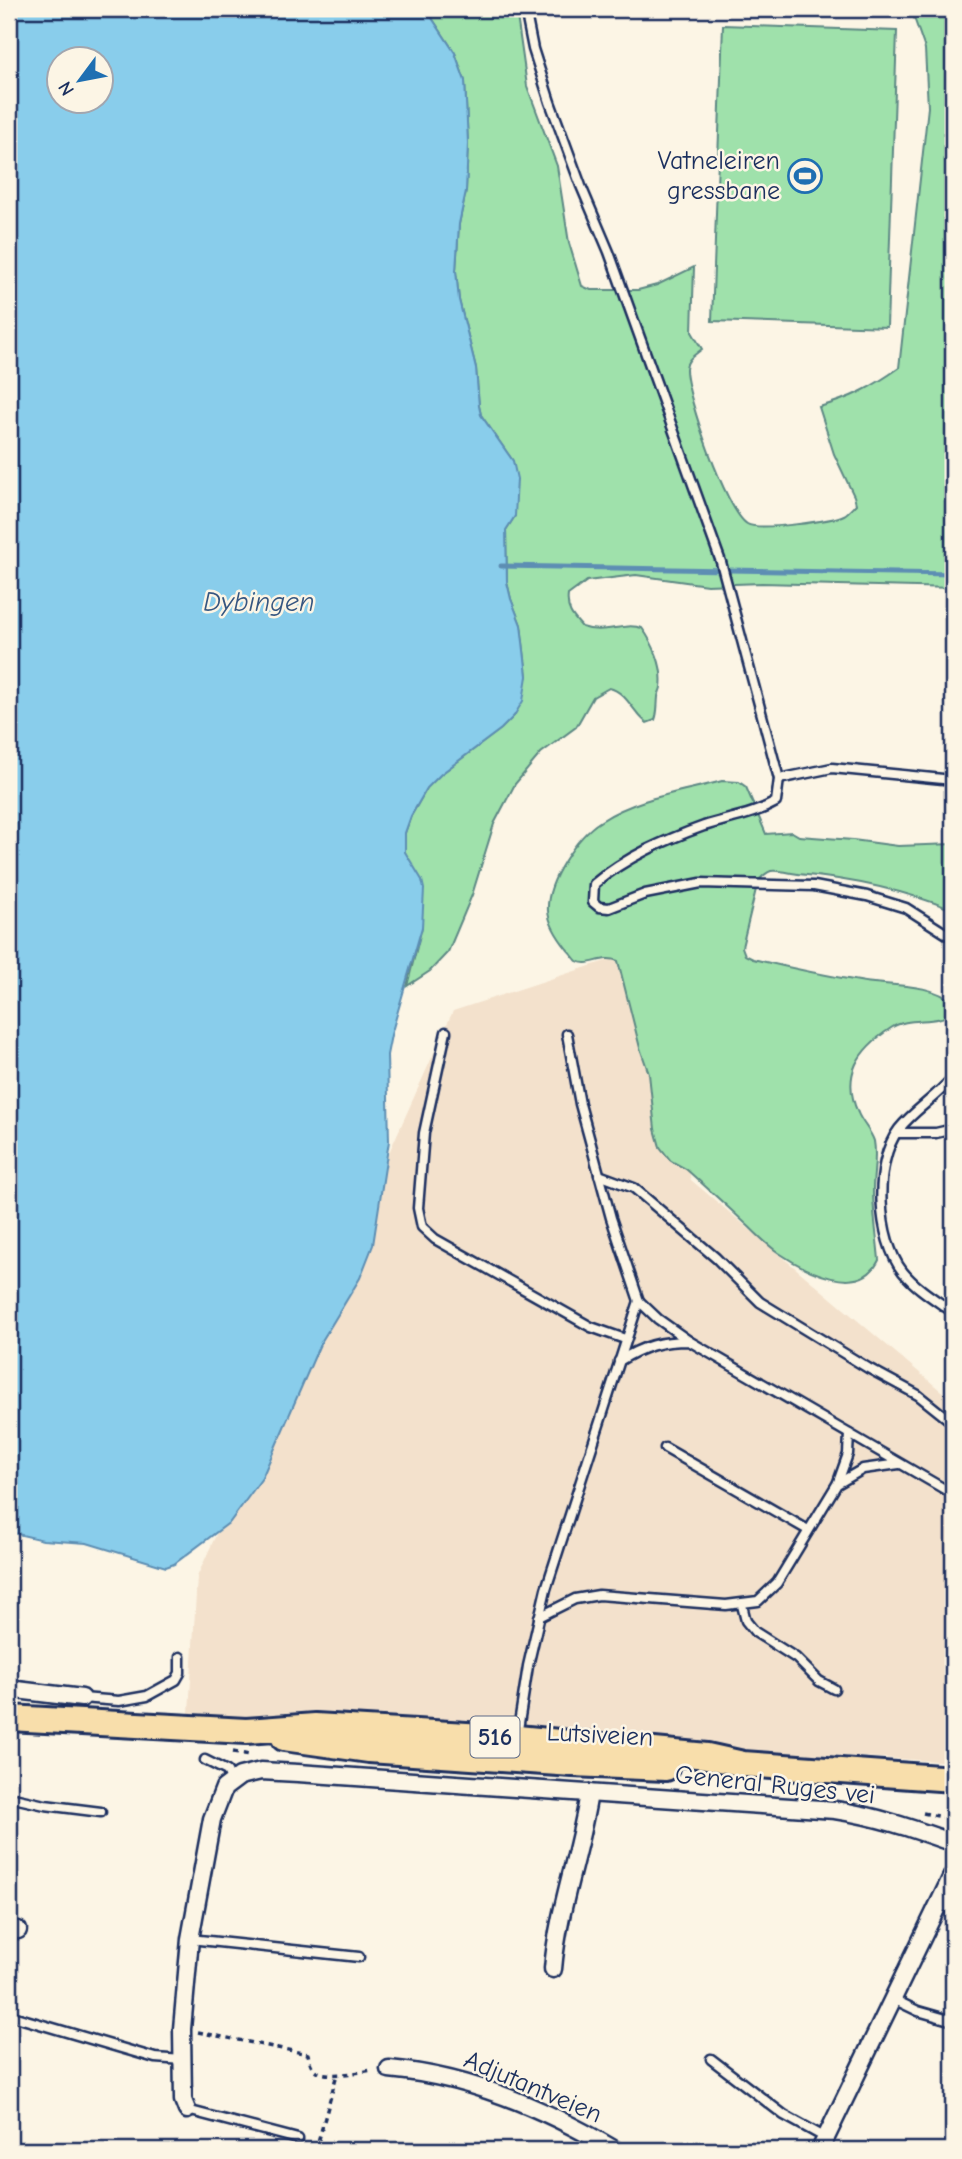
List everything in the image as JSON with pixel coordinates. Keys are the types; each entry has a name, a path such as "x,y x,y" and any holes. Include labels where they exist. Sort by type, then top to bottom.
{"main road":[{"name":"Lutsiveien","path":"9,1718 246,1731 369,1750 516,1749 706,1769 743,1764 953,1779"}],"street":[{"path":"9,1689 82,1698"},
{"name":"General Ruges vei","path":"232,1782 248,1772 261,1771 835,1810 858,1813 905,1826 953,1843"},
{"path":"187,2110 183,2100 183,2029 190,1939 212,1819 220,1796 232,1782"},
{"path":"553,1969 556,1935 589,1793"},
{"path":"823,2144 893,1998 946,1907 953,1874"},
{"name":"Adjutantveien","path":"389,2069 441,2075 476,2086 539,2112 615,2150"}],"lane":[{"path":"524,9 533,49 550,102 581,186 610,253 677,446 721,562 779,779 776,802 758,812 696,829 639,853 611,869 594,884 593,902 599,907 610,908 645,894 701,883 814,886 867,896 906,908 953,938"},
{"path":"779,779 832,768 953,780"},
{"path":"446,1032 424,1133 418,1208 422,1227 435,1239 591,1327 625,1339"},
{"path":"567,1034 580,1104 599,1175 639,1301 658,1319 689,1341 953,1494"},
{"path":"953,1077 897,1133 885,1160 882,1197 886,1239 901,1270 916,1286 953,1312"},
{"path":"897,1133 936,1133 953,1129"},
{"path":"599,1175 634,1188 696,1240 761,1302 868,1368 918,1395 953,1423"},
{"path":"516,1749 528,1666 539,1617 639,1301"},
{"path":"619,1361 640,1347 658,1342 689,1341"},
{"path":"539,1617 575,1599 599,1595 742,1605 758,1601 777,1583 837,1484 848,1454 849,1434"},
{"path":"665,1448 808,1530"},
{"path":"837,1484 863,1469 899,1464"},
{"path":"742,1605 746,1621 755,1632 796,1658 819,1681 834,1689"},
{"path":"82,1698 119,1701 147,1696 176,1680 180,1673 180,1657"},
{"path":"205,1760 227,1771 232,1782"},
{"path":"9,1797 44,1805 101,1812"},
{"path":"190,1939 359,1957"},
{"path":"893,1998 918,2011 953,2021"},
{"path":"9,2015 155,2058 183,2060"},
{"path":"710,2059 823,2144"},
{"path":"187,2110 298,2139"}],"path":[{"path":"183,2029 308,2054 312,2068 317,2072 337,2074 389,2069"},
{"path":"316,2150 337,2074"}],"shaded area":[{"path":"636,951 691,1180 953,1401 953,1762 458,1734 189,1713 197,1577 453,1011"}],"green space":[{"path":"426,9 516,9 527,86 557,166 569,243 582,286 591,290 638,290 657,285 694,267 692,332 702,349 686,366 693,402 718,476 738,515 747,524 765,526 837,517 846,514 856,504 834,454 819,407 861,391 899,368 928,107 925,49 911,9 953,9 953,588 762,583 707,585 636,575 587,581 568,595 569,609 582,627 598,630 628,626 642,628 654,648 661,679 655,720 647,723 615,690 609,688 593,697 576,727 541,753 515,784 494,824 472,895 448,952 430,971 407,986 422,927 405,852 405,833 411,816 427,788 441,774 514,716 527,676 521,625 507,582 506,530 515,516 513,461 481,415 476,368 459,300 456,271 459,224 466,191 468,143 465,81 455,53"},
{"name":"Vatneleiren gressbane","path":"723,25 897,31 887,327 712,321"},
{"path":"722,781 739,782 746,787 766,834 792,832 799,836 898,846 953,844 953,910 877,886 771,871 758,881 742,947 745,955 753,959 851,980 911,986 934,992 953,1003 953,1013 946,1017 898,1024 879,1036 862,1055 852,1075 853,1099 860,1117 873,1137 875,1147 873,1199 879,1260 870,1272 859,1278 831,1278 790,1260 766,1243 686,1169 671,1161 660,1147 655,1129 649,1074 618,961 577,961 558,936 549,916 549,899 558,874 573,848 592,828 615,813 644,801"}],"water":[{"name":"Dybingen","path":"9,9 426,9 455,53 465,81 468,143 466,191 459,224 456,271 459,300 476,368 481,415 513,461 517,479 515,516 506,530 507,582 521,625 527,676 523,701 514,716 501,729 441,774 427,788 405,833 405,852 422,880 424,889 422,927 387,1055 389,1141 373,1245 360,1278 320,1344 262,1478 230,1522 174,1564 166,1567 87,1543 43,1540 9,1532"}],"waterway":[{"path":"501,566 953,574"}],"place":[{"name":"Vatneleiren gressbane","path":"805,176"}]}
